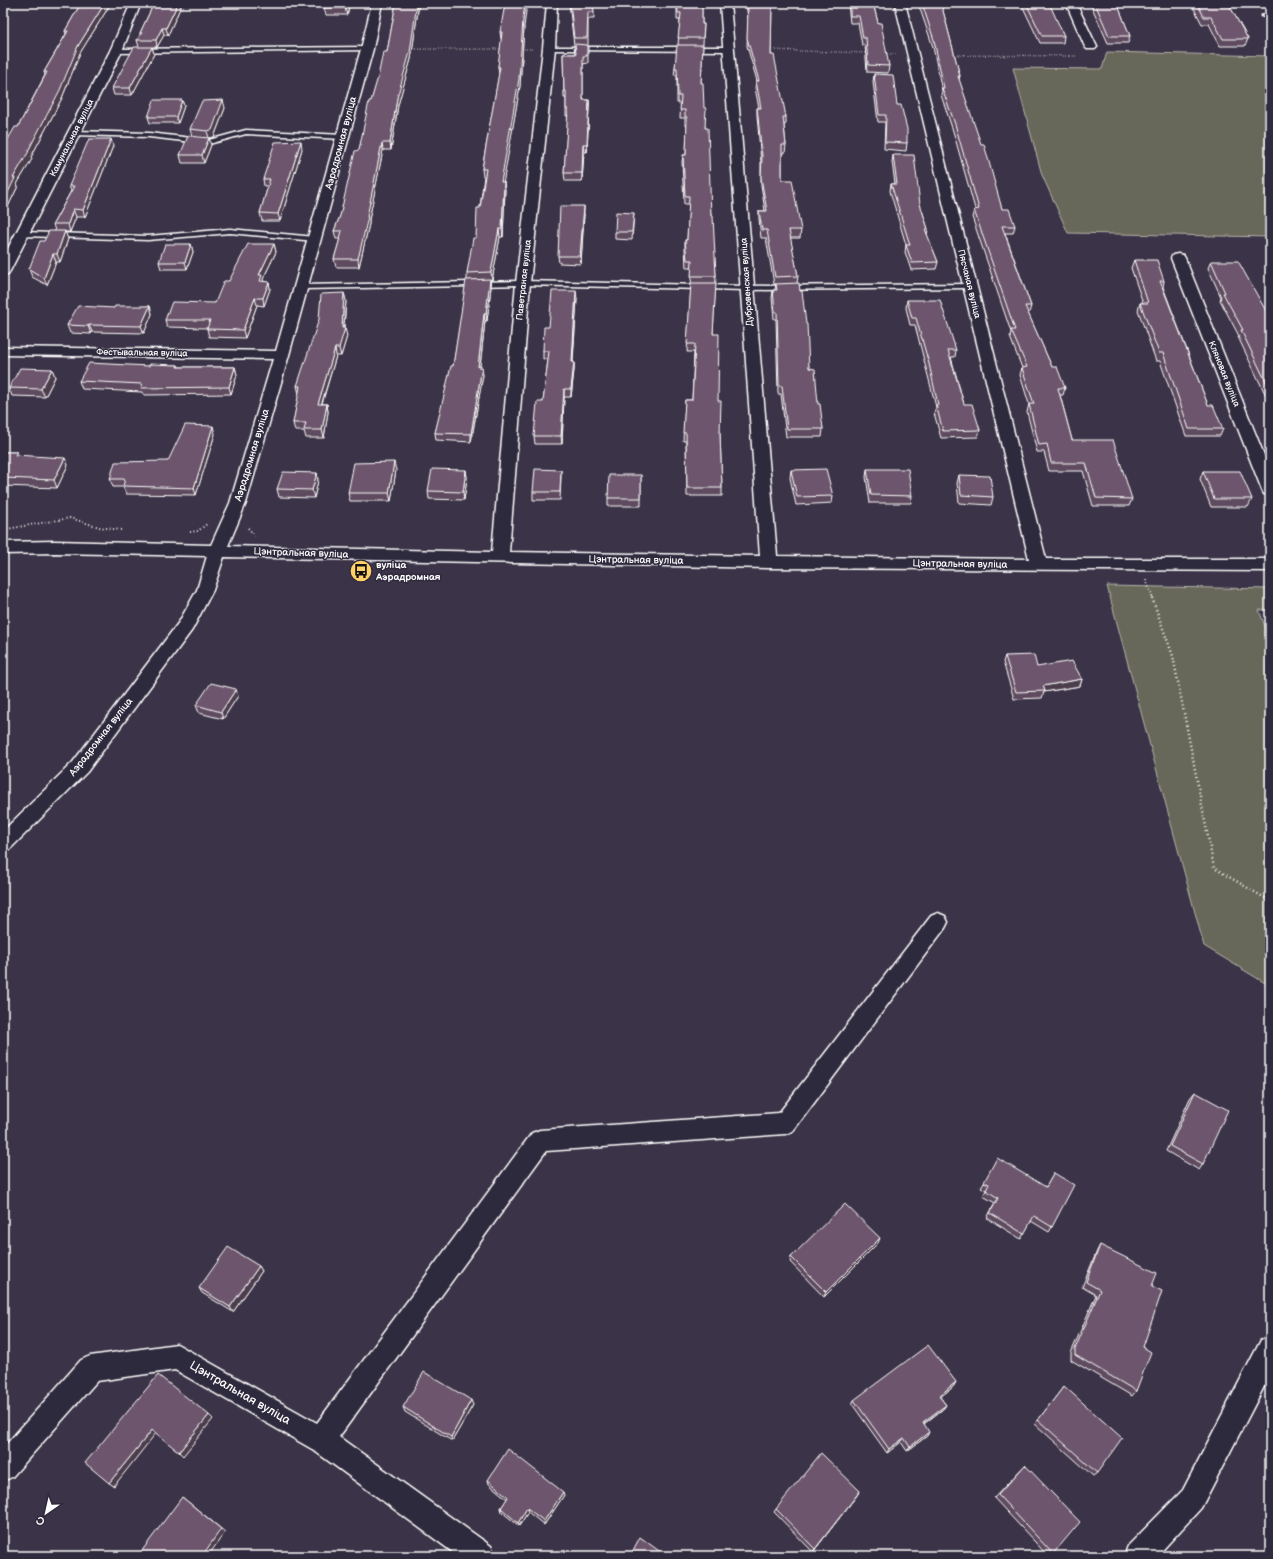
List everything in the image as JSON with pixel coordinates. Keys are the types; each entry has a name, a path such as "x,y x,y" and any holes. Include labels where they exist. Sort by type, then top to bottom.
{"street":[{"name":"Камунальная вуліца","path":"3,271 116,51 136,3"},
{"name":"Аэрадромная вуліца","path":"3,843 80,767 186,626 205,590 217,551 238,503 302,287 367,49 377,3"},
{"name":"Паветраная вуліца","path":"500,558 523,283 549,48 552,3"},
{"name":"Дубровенская вуліца","path":"725,3 769,562"},
{"name":"Пясчаная вуліца","path":"900,3 1039,565"},
{"path":"1071,3 1091,47"},
{"name":"Кляновая вуліца","path":"1178,258 1270,490"},
{"name":"Фестывальная вуліца","path":"3,351 282,355"},
{"name":"Цэнтральная вуліца","path":"3,548 769,562 1039,565 1270,564"},
{"path":"321,1440 540,1141 785,1123 938,922"},
{"path":"1138,1556 1192,1499 1270,1349"},
{"name":"Цэнтральная вуліца","path":"3,1468 90,1369 177,1357 321,1440 481,1556"}],"lane":[{"path":"1264,16 1270,16"},
{"path":"549,48 729,49"},
{"path":"116,51 367,49"},
{"path":"74,133 149,135 209,142 246,132 343,137"},
{"path":"22,234 148,238 230,232 315,239"},
{"path":"302,287 523,283 748,288 970,286"}],"path":[{"path":"517,49 549,48"},
{"path":"406,49 509,49"},
{"path":"1140,565 1173,656 1214,868 1270,901"}],"green space":[{"path":"1107,52 1270,56 1270,237 1068,233 1042,175 1013,68 1102,69"},
{"path":"1107,586 1270,589 1270,610 1259,610 1270,640 1270,986 1204,946"}],"building":[{"path":"81,3 105,3 78,46 60,90 29,151 13,178 15,178 3,203 3,148 15,127 18,127 47,72 44,72 68,31 65,31"},
{"path":"154,3 178,3 166,28 162,28 156,40 137,40 142,33 140,33"},
{"path":"327,3 347,3 345,8 324,8"},
{"path":"396,3 417,3 410,52 397,98 390,143 382,143 368,217 358,259 334,259 342,231 334,231 340,216 355,151 359,150 369,101 371,101 378,77 383,52 387,52"},
{"path":"525,3 519,79 501,182 504,182 502,229 499,229 491,272 467,273 473,238 476,238 477,208 480,208 486,169 482,169 500,67 498,67 502,32 500,32 505,4"},
{"path":"570,3 593,3 594,12 588,12 587,38 574,38"},
{"path":"677,3 702,3 702,24 704,24 703,38 678,38 681,13 678,13"},
{"path":"747,3 772,3 771,55 774,55 786,117 783,117 786,145 782,145 782,180 792,180 801,230 789,230 798,276 775,277 767,230 762,230 759,211 767,211 761,178 762,156 757,108 761,108 756,81 759,81 747,38"},
{"path":"850,3 873,3 878,23 881,23 889,66 868,65 866,38 863,38 859,16 850,16"},
{"path":"922,3 941,3 960,76 958,76 981,144 984,144 1002,209 1009,209 1015,226 1002,226 1031,306 1025,306 1052,367 1057,367 1065,388 1058,388 1072,440 1113,440 1132,499 1096,498 1086,463 1051,463 1047,444 1039,445 1029,404 1034,404 1022,368 1027,367 1011,330 1015,330 974,210 979,209 955,124 942,88 944,88 934,40"},
{"path":"1026,3 1048,3 1064,36 1042,36"},
{"path":"1095,3 1117,3 1130,36 1109,36"},
{"path":"1197,3 1228,3 1248,39 1223,39 1211,17 1204,17"},
{"path":"575,44 587,45 587,56 583,56 583,100 589,100 587,144 583,144 582,173 564,173 568,109 566,109 566,91 564,91 563,54 576,54"},
{"path":"677,45 703,45 701,83 703,83 704,108 706,108 705,128 708,128 711,216 713,216 716,276 691,276 692,260 687,260 685,240 687,240 689,196 685,196 683,155 686,155 687,117 685,117 685,110 680,110 681,96 678,96 677,68 675,68"},
{"path":"134,47 152,47 130,88 112,88"},
{"path":"874,74 893,75 897,105 901,105 907,129 907,143 885,142 886,115 879,115"},
{"path":"154,100 182,100 176,117 148,117"},
{"path":"223,100 212,130 207,131 190,129 202,101"},
{"path":"188,136 209,138 202,155 180,155"},
{"path":"89,139 111,139 83,210 73,209 68,224 53,224 74,186 69,186"},
{"path":"301,141 278,214 260,213 270,179 263,179 275,142"},
{"path":"893,155 914,155 920,204 928,229 925,229 938,262 912,263 906,245 910,245 891,184 897,184"},
{"path":"560,206 584,206 580,256 558,256"},
{"path":"616,212 634,213 632,232 615,232"},
{"path":"49,231 65,231 57,254 53,254 44,278 29,269 40,241 44,241"},
{"path":"165,244 191,244 185,262 159,262"},
{"path":"248,244 274,244 259,275 262,275 260,281 269,282 263,298 255,298 243,330 207,329 210,320 165,320 172,302 215,303 224,281 229,281"},
{"path":"1134,260 1157,260 1164,281 1160,281 1208,405 1213,405 1223,429 1189,429 1163,353 1159,353 1140,303 1148,303"},
{"path":"1211,261 1238,261 1270,318 1270,390 1241,330 1243,330 1223,293 1225,293"},
{"path":"490,279 486,314 484,314 478,367 482,367 471,434 435,433 451,366 453,366 466,280"},
{"path":"691,283 716,283 713,334 719,334 718,401 721,401 720,434 722,488 687,488 686,433 683,433 685,400 692,400 695,344 687,344"},
{"path":"799,283 800,291 802,291 807,324 809,368 815,369 818,404 820,404 823,429 787,429 782,386 779,386 777,312 775,312 773,290 777,290 776,284"},
{"path":"552,291 576,291 572,362 574,362 571,389 564,389 561,436 534,436 537,402 543,402 549,351 543,351 544,327 549,327"},
{"path":"344,293 342,328 345,328 339,348 335,348 318,404 327,404 322,430 304,430 306,423 293,423 300,386 297,386 319,319 321,294"},
{"path":"907,300 940,300 956,350 948,350 964,404 972,404 980,430 943,431 936,405 938,405 929,364 916,318 912,318"},
{"path":"78,306 114,308 115,306 150,306 141,326 67,325"},
{"path":"89,363 149,366 150,364 178,365 177,367 235,367 229,387 141,388 142,384 79,381"},
{"path":"20,368 52,369 41,389 9,388"},
{"path":"185,425 213,426 194,488 123,486 125,479 110,479 115,462 168,461"},
{"path":"3,452 17,452 15,455 65,458 54,480 3,478"},
{"path":"394,462 389,493 348,493 354,463"},
{"path":"432,469 466,470 463,492 428,491"},
{"path":"535,469 561,470 560,492 533,492"},
{"path":"826,469 833,496 797,497 791,470"},
{"path":"867,469 908,469 912,496 871,495"},
{"path":"1203,471 1240,471 1252,499 1214,499"},
{"path":"283,472 317,473 312,490 277,489"},
{"path":"609,475 641,475 641,498 608,498"},
{"path":"959,475 990,476 993,497 961,495"},
{"path":"1034,655 1037,667 1072,661 1082,679 1043,686 1045,691 1016,692 1005,656"},
{"path":"211,683 236,689 221,712 196,705"},
{"path":"1195,1092 1228,1110 1203,1164 1170,1146"},
{"path":"997,1158 1046,1187 1054,1173 1074,1185 1052,1227 1034,1216 1024,1234 990,1213 998,1198 986,1190 989,1184 984,1182"},
{"path":"845,1204 880,1238 826,1292 791,1257"},
{"path":"1100,1245 1157,1273 1152,1286 1162,1291 1143,1347 1151,1352 1136,1391 1075,1355 1075,1349 1100,1290 1086,1282"},
{"path":"228,1247 259,1266 230,1307 199,1288"},
{"path":"928,1345 956,1382 939,1396 946,1405 923,1422 929,1432 910,1447 904,1438 889,1449 854,1400"},
{"path":"424,1372 471,1400 451,1437 403,1407"},
{"path":"158,1375 209,1415 179,1452 152,1430 109,1483 85,1463"},
{"path":"1064,1386 1122,1438 1097,1473 1038,1420"},
{"path":"508,1449 563,1492 544,1521 527,1508 518,1523 501,1508 508,1497 488,1480"},
{"path":"821,1453 860,1491 815,1549 776,1509"},
{"path":"1025,1465 1080,1522 1053,1554 998,1495"},
{"path":"182,1497 221,1529 202,1556 138,1556"},
{"path":"640,1537 666,1556 630,1556"}],"place":[{"name":"вуліца Аэрадромная","path":"361,571"}]}
